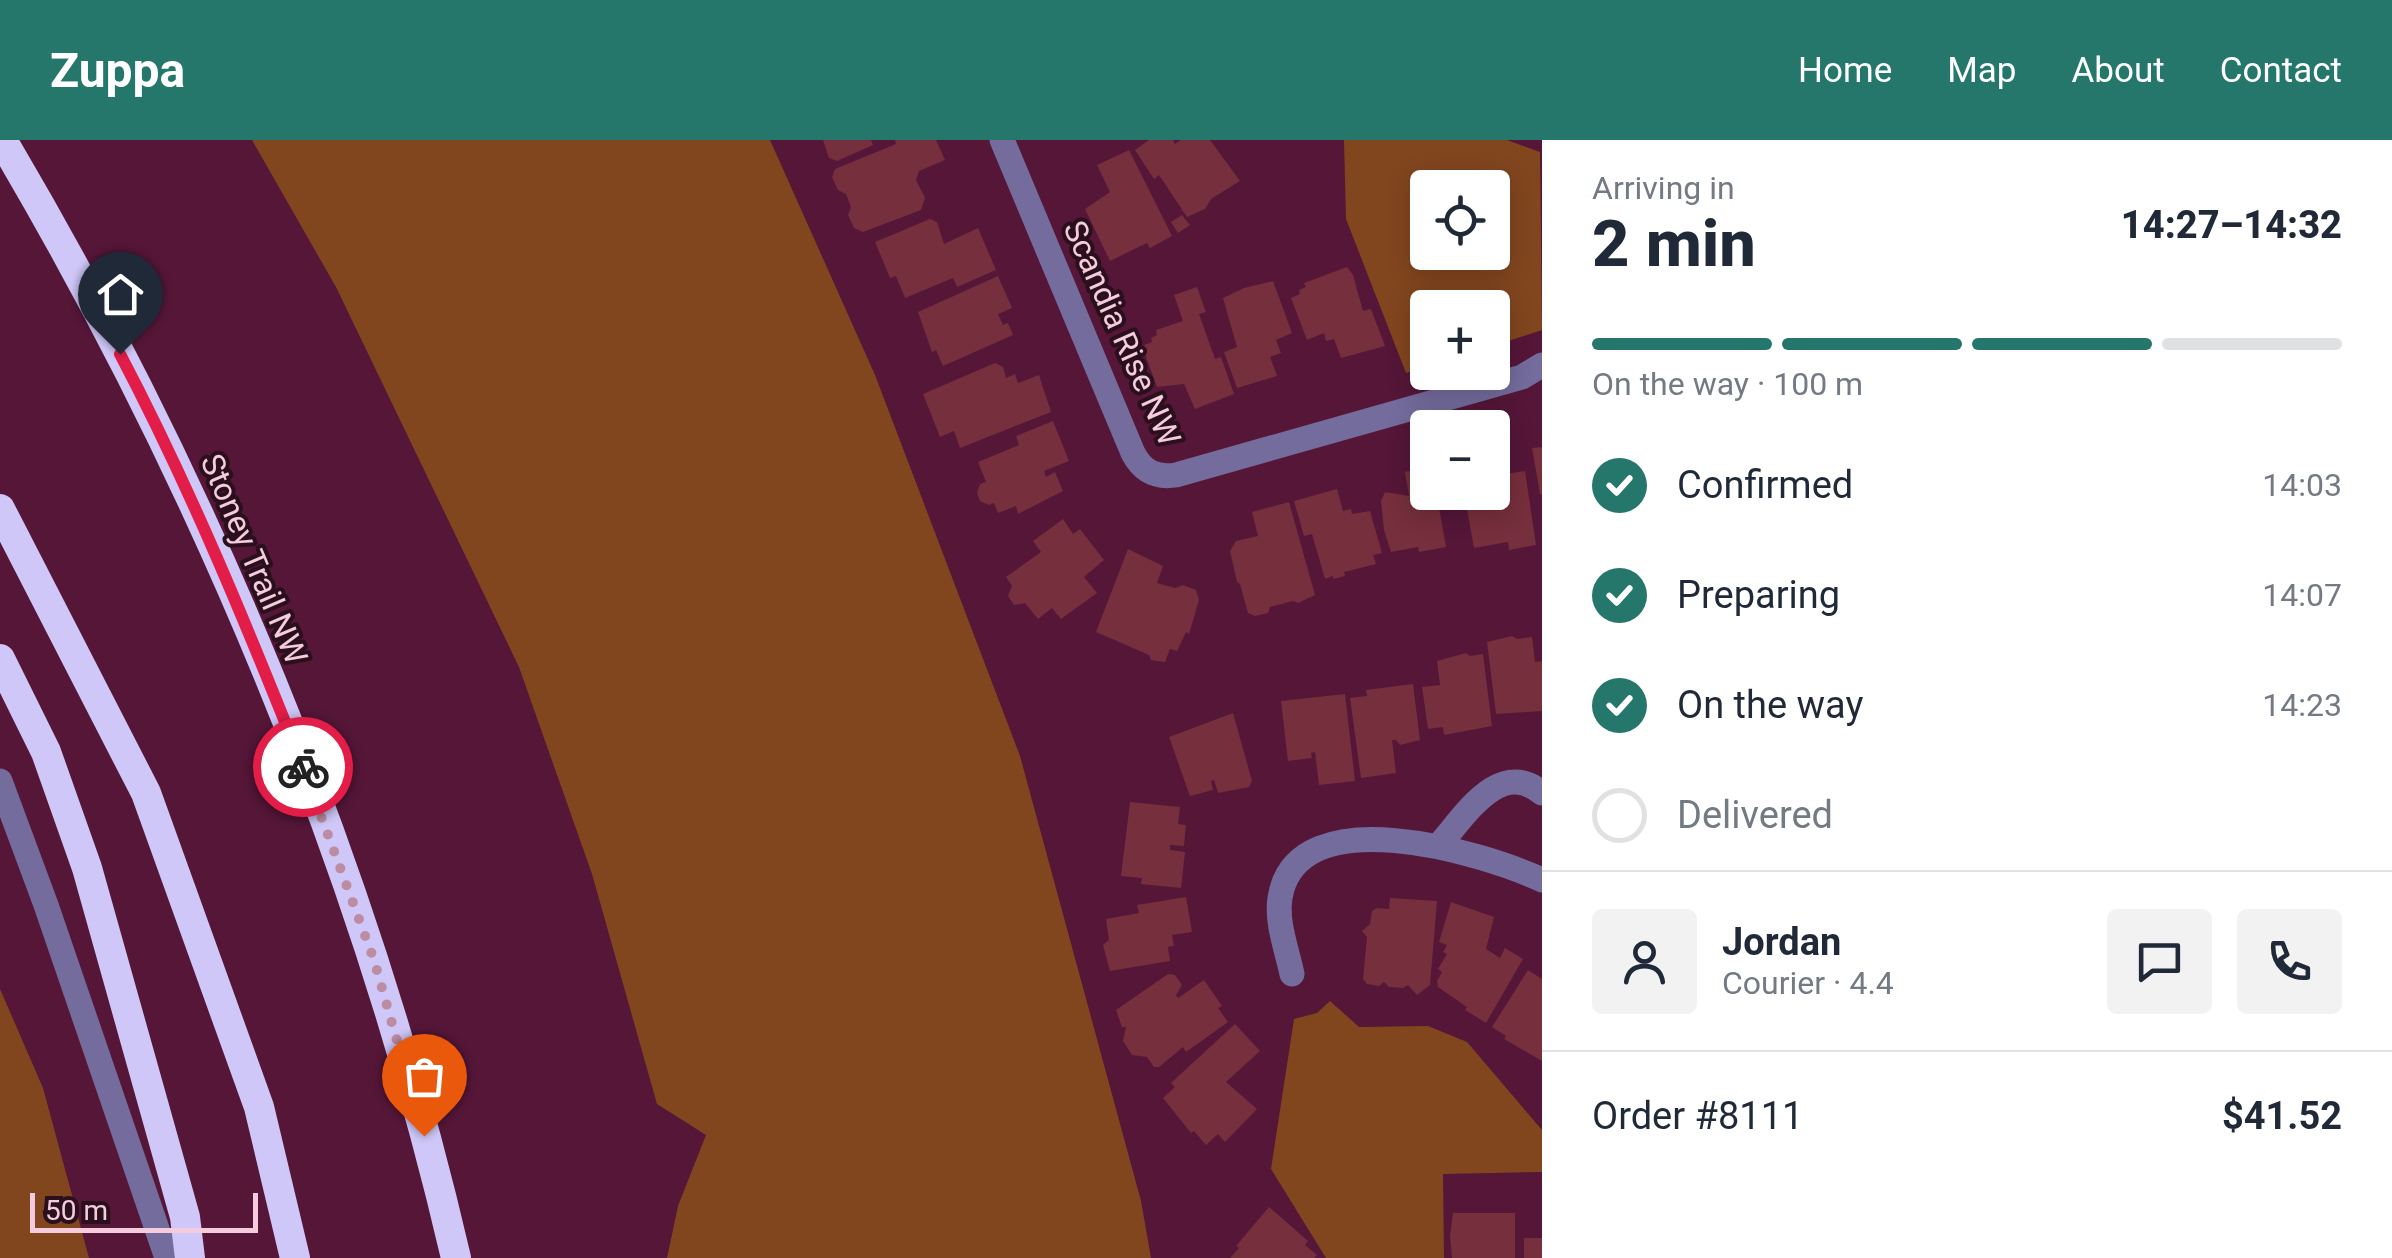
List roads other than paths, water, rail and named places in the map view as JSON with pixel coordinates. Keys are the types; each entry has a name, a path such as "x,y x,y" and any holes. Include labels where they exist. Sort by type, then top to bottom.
{"highway":[{"name":"Stoney Trail NW","path":"2,140 65,247 148,407 239,607 318,804 374,960 456,1258"},
{"path":"0,509 146,793 259,1108 294,1258"},
{"path":"0,659 46,752 87,868 184,1217 190,1258"}],"street":[{"name":"Scandia Rise NW","path":"1002,140 1133,453 1142,467 1160,477 1535,374"},
{"path":"0,781 167,1258"},
{"path":"1439,845 1490,788 1517,781 1542,793"},
{"path":"1292,974 1279,915 1280,894 1296,864 1329,844 1354,841 1439,845 1495,860 1542,880"}]}
